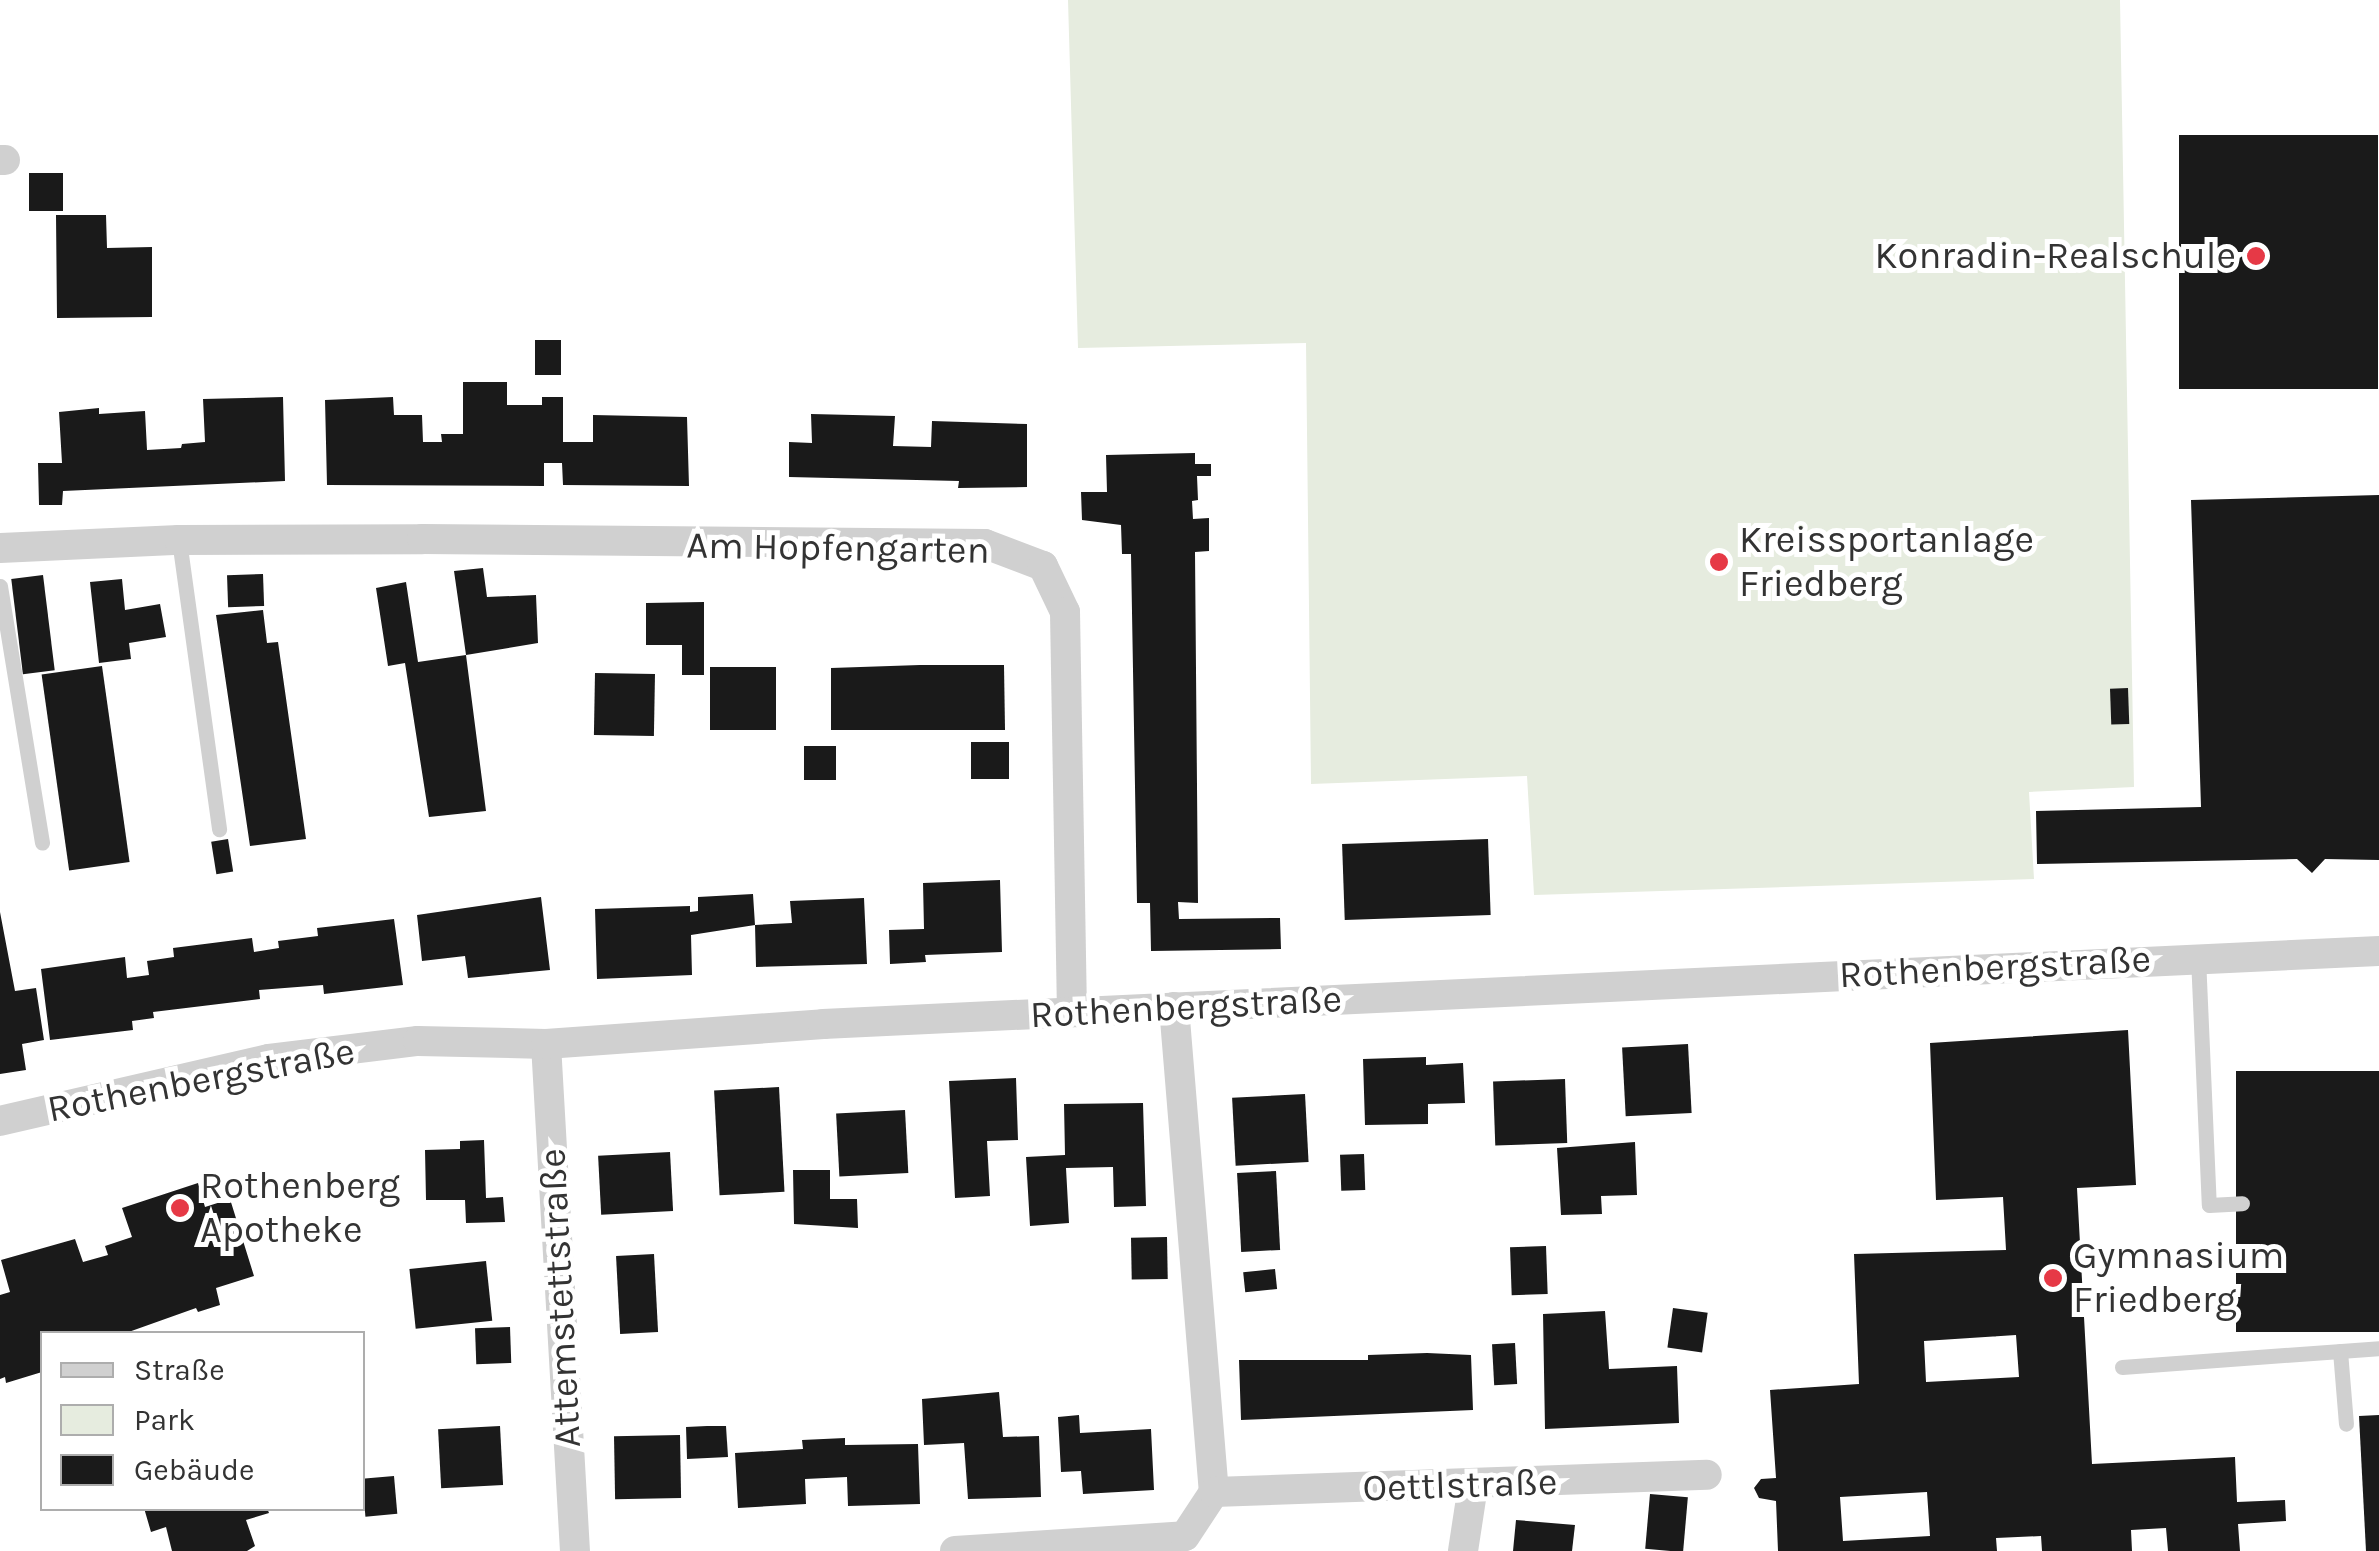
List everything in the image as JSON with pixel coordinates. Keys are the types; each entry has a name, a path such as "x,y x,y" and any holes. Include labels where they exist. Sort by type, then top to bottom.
{"street":[{"name":"Am Hopfengarten","path":"0,548 178,540 985,544 1043,566 1065,612 1072,1012"},
{"name":"Rothenbergstraße","path":"0,1120 269,1059 418,1041 546,1044 1072,1012 2379,951"},
{"path":"954,1551 1185,1536 1214,1492 1174,1008"},
{"name":"Attemstettstraße","path":"546,1044 576,1551"},
{"name":"Oettlstraße","path":"1214,1492 1707,1475"},
{"path":"1462,1551 1473,1486"}],"lane":[{"path":"178,540 219,828"},
{"path":"0,586 42,844"},
{"path":"2198,957 2209,1205 2242,1202"},
{"path":"2122,1367 2379,1348"},
{"path":"2340,1351 2346,1424"}],"green space":[{"name":"Kreissportanlage Friedberg","path":"1068,0 2120,0 2134,787 2029,792 2034,879 1534,895 1527,776 1311,784 1306,343 1078,348"}],"building":[{"name":"Konradin-Realschule","path":"2179,135 2378,135 2378,389 2179,389"},
{"path":"29,173 63,173 63,211 29,211"},
{"path":"56,215 106,215 107,248 152,247 152,317 57,318"},
{"path":"535,340 561,340 561,375 535,375"},
{"path":"463,382 507,382 507,405 542,405 542,397 563,397 563,442 593,442 593,415 687,417 689,486 563,485 562,463 544,463 544,486 327,485 325,400 393,397 394,415 422,415 423,442 442,442 441,434 463,434"},
{"path":"283,397 285,481 63,491 62,505 39,505 38,463 62,463 59,412 99,408 99,414 145,411 147,450 181,448 182,444 205,442 203,399"},
{"path":"811,414 895,416 893,446 931,447 932,421 1027,424 1027,487 958,488 959,481 789,477 789,442 812,443"},
{"path":"1195,453 1195,464 1211,464 1211,476 1197,476 1198,500 1192,501 1193,519 1209,518 1209,551 1195,552 1198,903 1178,902 1179,919 1280,918 1281,949 1151,951 1150,903 1137,903 1131,554 1122,554 1121,525 1082,520 1081,492 1107,492 1106,455"},
{"path":"2379,495 2379,860 2325,859 2312,873 2297,859 2037,864 2036,811 2201,807 2191,500"},
{"path":"483,568 487,597 536,595 538,643 466,655 454,571"},
{"path":"263,574 264,606 228,607 227,575"},
{"path":"43,575 55,670 23,674 11,579"},
{"path":"122,579 125,610 160,604 166,637 129,643 131,659 99,663 90,582"},
{"path":"406,582 418,662 466,655 486,811 429,817 405,663 388,666 376,588"},
{"path":"704,602 704,675 682,675 682,645 646,645 646,603"},
{"path":"263,610 267,643 278,642 306,839 250,846 216,615"},
{"path":"1004,665 1005,730 831,730 831,668"},
{"path":"102,666 130,862 69,871 42,674"},
{"path":"710,667 776,667 776,730 710,730"},
{"path":"595,673 655,674 654,736 594,735"},
{"path":"2128,688 2129,724 2111,725 2110,689"},
{"path":"971,742 1009,742 1009,779 971,779"},
{"path":"804,746 836,746 836,780 804,780"},
{"path":"228,839 233,872 216,874 211,842"},
{"path":"1488,839 1491,915 1345,920 1342,844"},
{"path":"1000,880 1002,952 925,955 926,962 890,964 889,930 924,929 923,883"},
{"path":"753,894 755,925 691,935 692,975 597,979 595,909 690,906 690,912 698,911 698,897"},
{"path":"541,897 550,970 468,978 465,956 422,961 417,915"},
{"path":"864,898 867,964 756,967 755,925 792,923 790,901"},
{"path":"0,912 15,991 36,988 44,1040 22,1044 26,1070 0,1074"},
{"path":"394,919 403,985 324,994 323,985 259,990 260,999 153,1012 154,1018 132,1021 133,1030 50,1040 41,969 125,957 127,978 149,975 147,961 174,957 173,948 252,938 254,952 279,948 278,941 318,936 317,928"},
{"path":"2128,1030 2136,1185 2077,1188 2092,1464 2235,1457 2237,1502 2285,1500 2286,1521 2238,1524 2240,1551 2168,1551 2166,1528 2131,1530 2132,1551 2042,1551 2041,1536 1996,1538 1997,1551 1778,1551 1776,1501 1759,1498 1754,1488 1761,1479 1776,1478 1770,1390 1859,1384 1854,1254 2006,1250 2003,1197 1936,1200 1930,1043","holes":["2016,1335 2019,1377 1926,1382 1924,1341","1927,1492 1930,1536 1843,1541 1840,1497"]},
{"path":"1688,1044 1692,1113 1626,1116 1622,1047"},
{"path":"1426,1057 1426,1065 1463,1063 1465,1103 1428,1104 1428,1124 1365,1125 1363,1059"},
{"path":"2236,1071 2379,1071 2379,1332 2236,1332"},
{"path":"1016,1078 1018,1140 987,1141 990,1196 955,1198 949,1081"},
{"path":"1565,1079 1567,1143 1495,1145 1493,1082"},
{"path":"779,1087 784,1192 720,1195 714,1090"},
{"path":"1305,1094 1309,1162 1236,1166 1232,1098"},
{"path":"1143,1103 1146,1206 1114,1207 1113,1167 1066,1168 1069,1223 1030,1226 1026,1157 1065,1155 1064,1104"},
{"path":"905,1110 908,1173 839,1177 836,1114"},
{"path":"484,1140 486,1198 503,1197 505,1222 466,1223 465,1200 426,1200 425,1150 460,1149 460,1141"},
{"path":"1635,1142 1637,1195 1601,1196 1602,1214 1561,1215 1557,1148"},
{"path":"670,1152 673,1211 601,1215 598,1156"},
{"path":"1364,1154 1365,1190 1341,1191 1340,1155"},
{"path":"793,1170 830,1170 830,1199 857,1199 858,1228 794,1224"},
{"path":"1276,1171 1280,1250 1241,1252 1237,1173"},
{"path":"198,1183 205,1207 230,1199 254,1276 216,1288 220,1305 198,1312 196,1308 131,1331 40,1331 40,1373 6,1383 5,1377 0,1379 0,1295 10,1292 1,1260 75,1239 83,1262 108,1255 105,1246 132,1237 122,1208"},
{"path":"1167,1237 1168,1279 1132,1280 1131,1238"},
{"path":"1546,1246 1548,1294 1512,1295 1510,1247"},
{"path":"654,1254 658,1332 620,1334 616,1256"},
{"path":"486,1261 492,1321 416,1329 409,1269"},
{"path":"1275,1269 1277,1289 1245,1292 1243,1272"},
{"path":"1673,1308 1708,1313 1702,1352 1667,1348"},
{"path":"1605,1311 1609,1369 1677,1366 1679,1423 1545,1429 1543,1314"},
{"path":"510,1327 511,1363 476,1364 475,1328"},
{"path":"1515,1343 1517,1384 1494,1385 1492,1344"},
{"path":"1368,1355 1471,1355 1473,1410 1241,1420 1239,1360 1368,1360"},
{"path":"999,1392 1003,1437 1039,1436 1041,1497 968,1499 964,1443 924,1445 922,1399"},
{"path":"1079,1415 1080,1433 1151,1429 1154,1490 1083,1494 1081,1471 1061,1472 1058,1417"},
{"path":"2379,1415 2379,1551 2366,1551 2359,1416"},
{"path":"500,1426 503,1485 441,1488 438,1429"},
{"path":"726,1426 728,1457 687,1459 686,1427"},
{"path":"680,1435 681,1498 615,1499 614,1436"},
{"path":"845,1438 845,1445 918,1444 920,1504 848,1506 847,1477 805,1479 806,1504 738,1508 735,1453 803,1449 802,1440"},
{"path":"394,1476 397,1514 365,1517 365,1479"},
{"path":"1650,1494 1688,1497 1683,1551 1645,1549"},
{"path":"145,1511 269,1513 246,1520 255,1546 247,1551 172,1551 166,1527 151,1532"},
{"path":"1516,1520 1575,1525 1572,1551 1513,1551"}],"place":[{"name":"Konradin-Realschule","path":"2256,256"},
{"name":"Kreissportanlage Friedberg","path":"1719,562"},
{"name":"Rothenberg Apotheke","path":"180,1208"},
{"name":"Gymnasium Friedberg","path":"2053,1278"}]}
